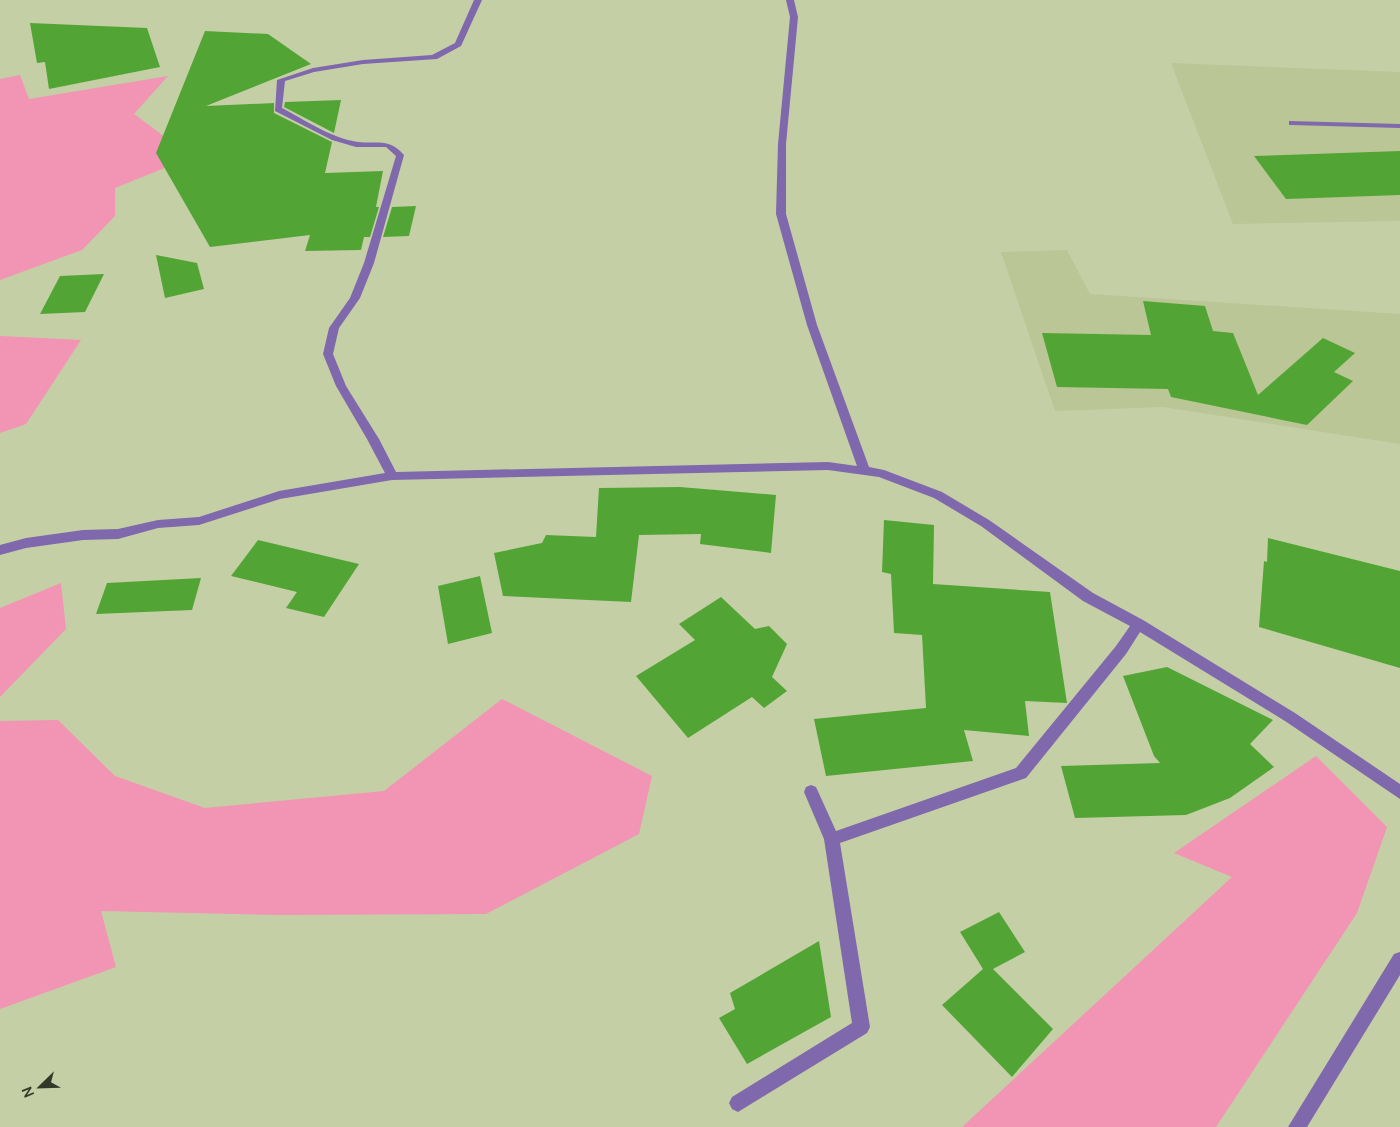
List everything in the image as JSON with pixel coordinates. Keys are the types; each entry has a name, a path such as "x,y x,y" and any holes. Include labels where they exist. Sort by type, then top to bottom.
{"street":[{"path":"392,476 373,439 341,386 328,354 334,328 355,298 369,263 400,155 388,146 356,144 335,138 278,109 281,80 313,70 363,62 434,57 458,44 478,0"},
{"path":"790,0 794,17 782,144 781,214 812,325 864,470"},
{"path":"1292,123 1400,126"},
{"path":"0,550 26,543 83,535 118,534 158,524 199,521 280,495 392,476 828,466 864,470 880,473 938,495 984,523 1088,597 1138,624 1290,717 1400,792"},
{"path":"832,839 1020,773 1121,650 1138,624"},
{"path":"738,1103 861,1027 832,839 811,792"},
{"path":"1297,1127 1400,960"}],"shaded area":[{"path":"1171,63 1400,72 1400,221 1233,224"},
{"path":"20,75 29,99 168,76 134,114 192,157 115,188 115,216 82,250 0,280 0,79"},
{"path":"1067,250 1090,294 1400,314 1400,444 1163,407 1055,411 1001,252"},
{"path":"0,336 81,340 26,424 0,433"},
{"path":"61,583 66,629 0,697 0,608"},
{"path":"502,699 652,776 639,834 486,914 282,915 101,911 116,967 0,1009 0,721 58,720 115,776 205,808 384,791"},
{"path":"1316,756 1387,827 1357,913 1216,1127 962,1127 1232,877 1174,853"}],"building":[{"path":"30,23 147,28 160,67 49,89 45,62 37,63"},
{"path":"205,31 268,34 311,64 206,106 274,103 274,113 332,142 325,173 383,171 376,207 379,207 370,237 364,237 361,250 305,251 310,235 210,247 156,153"},
{"path":"341,100 334,133 284,107 285,102"},
{"path":"1400,151 1400,195 1286,199 1254,156"},
{"path":"416,206 409,236 383,237 392,207"},
{"path":"156,255 197,263 204,289 165,298"},
{"path":"104,274 85,312 40,314 60,276"},
{"path":"1143,301 1205,306 1213,331 1233,333 1258,395 1323,338 1355,353 1334,372 1353,381 1307,425 1171,397 1168,389 1057,387 1042,333 1151,335"},
{"path":"680,487 776,495 771,553 700,544 701,534 639,535 631,602 503,596 494,553 542,543 546,535 596,537 599,488"},
{"path":"884,520 934,525 933,584 1050,592 1067,703 1025,701 1029,736 964,730 973,761 826,776 814,719 926,708 922,635 894,633 891,574 882,572"},
{"path":"1268,538 1400,571 1400,668 1259,627 1264,561 1267,562"},
{"path":"258,540 359,564 324,617 286,608 297,592 231,576"},
{"path":"480,576 492,633 448,644 438,586"},
{"path":"201,578 192,610 96,614 107,583"},
{"path":"721,597 755,629 769,626 787,644 772,677 787,691 764,708 752,697 688,738 636,676 695,640 679,624"},
{"path":"1167,667 1273,720 1250,744 1274,767 1230,798 1186,815 1075,818 1061,766 1160,763 1154,756 1123,676"},
{"path":"999,912 1025,952 993,969 1053,1029 1012,1077 942,1005 983,969 960,932"},
{"path":"819,941 831,1017 747,1064 719,1018 735,1009 730,993"}]}
